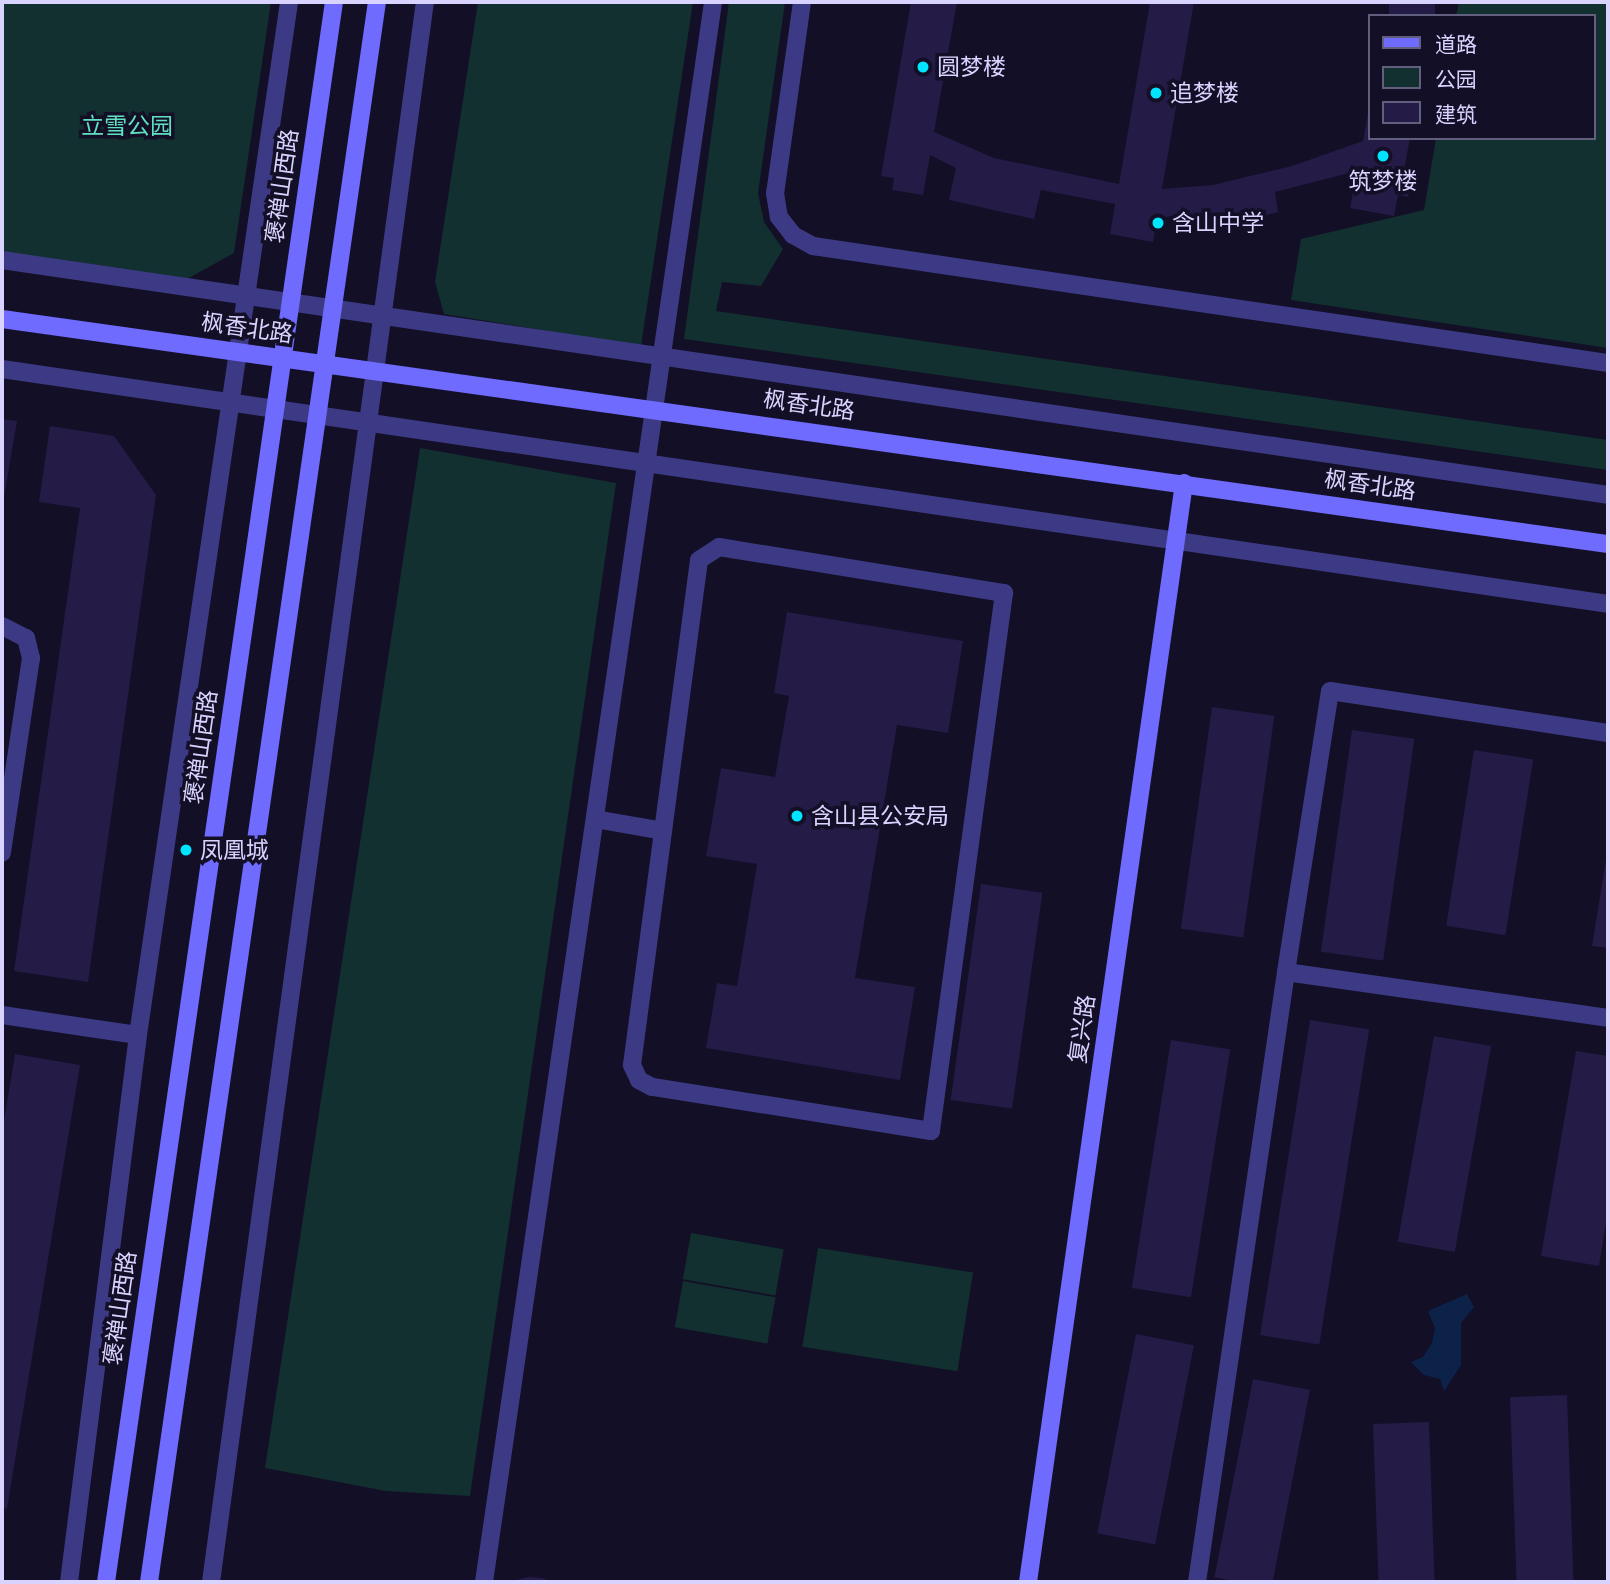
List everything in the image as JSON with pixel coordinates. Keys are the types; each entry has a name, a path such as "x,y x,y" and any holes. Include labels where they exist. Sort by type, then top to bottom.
{"main road":[{"name":"褒禅山西路","path":"106,1582 334,2"},
{"path":"149,1582 377,2"},
{"name":"枫香北路","path":"2,319 655,407 1608,544"},
{"name":"复兴路","path":"1028,1582 1184,483"}],"street":[{"path":"69,1582 138,1035 244,295 289,2"},
{"path":"211,1582 372,370 425,2"},
{"path":"484,1582 713,2"},
{"path":"802,2 775,193 779,217 793,235 813,246 1608,363"},
{"path":"2,260 1608,495"},
{"path":"2,369 1608,604"},
{"path":"719,547 1004,593 931,1131 652,1087 639,1080 632,1065 663,831 699,560 719,547"},
{"path":"2,626 26,638 31,658 2,853"},
{"path":"1196,1582 1330,691 1608,733"},
{"path":"595,819 663,831"},
{"path":"1286,972 1608,1018"},
{"path":"2,1015 138,1035"}],"green space":[{"name":"立雪公园","path":"2,2 271,2 234,253 187,279 2,254"},
{"path":"478,2 693,2 641,346 444,314 435,282"},
{"path":"729,2 785,2 758,193 764,222 783,249 761,286 722,282 716,311 1608,440 1608,470 684,339"},
{"path":"1459,2 1608,2 1608,348 1291,300 1301,239 1424,210 1436,140 1596,140 1596,14 1456,14"},
{"path":"420,448 616,483 470,1496 386,1491 265,1468"},
{"path":"691,1233 784,1249 775,1296 683,1279"},
{"path":"818,1248 973,1273 957,1371 802,1347"},
{"path":"683,1281 776,1297 767,1344 675,1327"}],"water":[{"path":"1467,1294 1474,1307 1461,1323 1461,1365 1444,1391 1440,1379 1424,1375 1411,1362 1423,1357 1432,1343 1435,1328 1428,1311"}],"building":[{"path":"911,2 957,2 934,132 994,158 1119,184 1150,2 1194,2 1162,189 1213,185 1292,166 1363,141 1368,113 1368,140 1410,140 1404,170 1413,172 1408,197 1398,195 1394,216 1350,208 1357,171 1275,192 1278,212 1227,225 1190,230 1183,215 1157,218 1153,242 1110,234 1115,204 1041,190 1034,219 949,200 956,168 930,155 923,195 892,190 894,178 881,176"},
{"path":"1389,2 1435,2 1435,14 1389,14"},
{"path":"2,419 17,421 3,503 2,502"},
{"path":"50,426 114,436 156,495 88,982 14,971 80,508 39,502"},
{"name":"含山县公安局","path":"787,612 963,641 948,733 897,725 855,978 915,987 900,1080 706,1048 717,983 737,986 757,864 706,856 721,768 775,777 789,696 774,693"},
{"path":"1212,707 1274,716 1243,938 1181,929"},
{"path":"1352,730 1414,739 1383,961 1321,952"},
{"path":"1474,750 1533,759 1505,935 1446,926"},
{"path":"1608,847 1608,948 1592,946"},
{"path":"981,884 1042,893 1012,1109 951,1100"},
{"path":"1310,1020 1369,1029 1319,1344 1260,1335"},
{"path":"1434,1036 1491,1046 1455,1252 1398,1242"},
{"path":"1171,1040 1230,1049 1191,1297 1132,1288"},
{"path":"1576,1051 1608,1056 1608,1210 1599,1266 1541,1256"},
{"path":"15,1054 80,1065 7,1509 2,1508 2,1132"},
{"path":"1136,1334 1194,1345 1155,1545 1097,1533"},
{"path":"1253,1379 1310,1390 1273,1582 1239,1582 1214,1577"},
{"path":"1567,1395 1574,1582 1516,1582 1510,1397"},
{"path":"1429,1422 1435,1582 1379,1582 1373,1424"},
{"path":"528,1577 542,1578 552,1582 509,1582"}],"place":[{"name":"圆梦楼","path":"923,67"},
{"name":"追梦楼","path":"1156,93"},
{"name":"筑梦楼","path":"1383,156"},
{"name":"含山中学","path":"1158,223"},
{"name":"含山县公安局","path":"797,816"},
{"name":"凤凰城","path":"186,850"}]}
